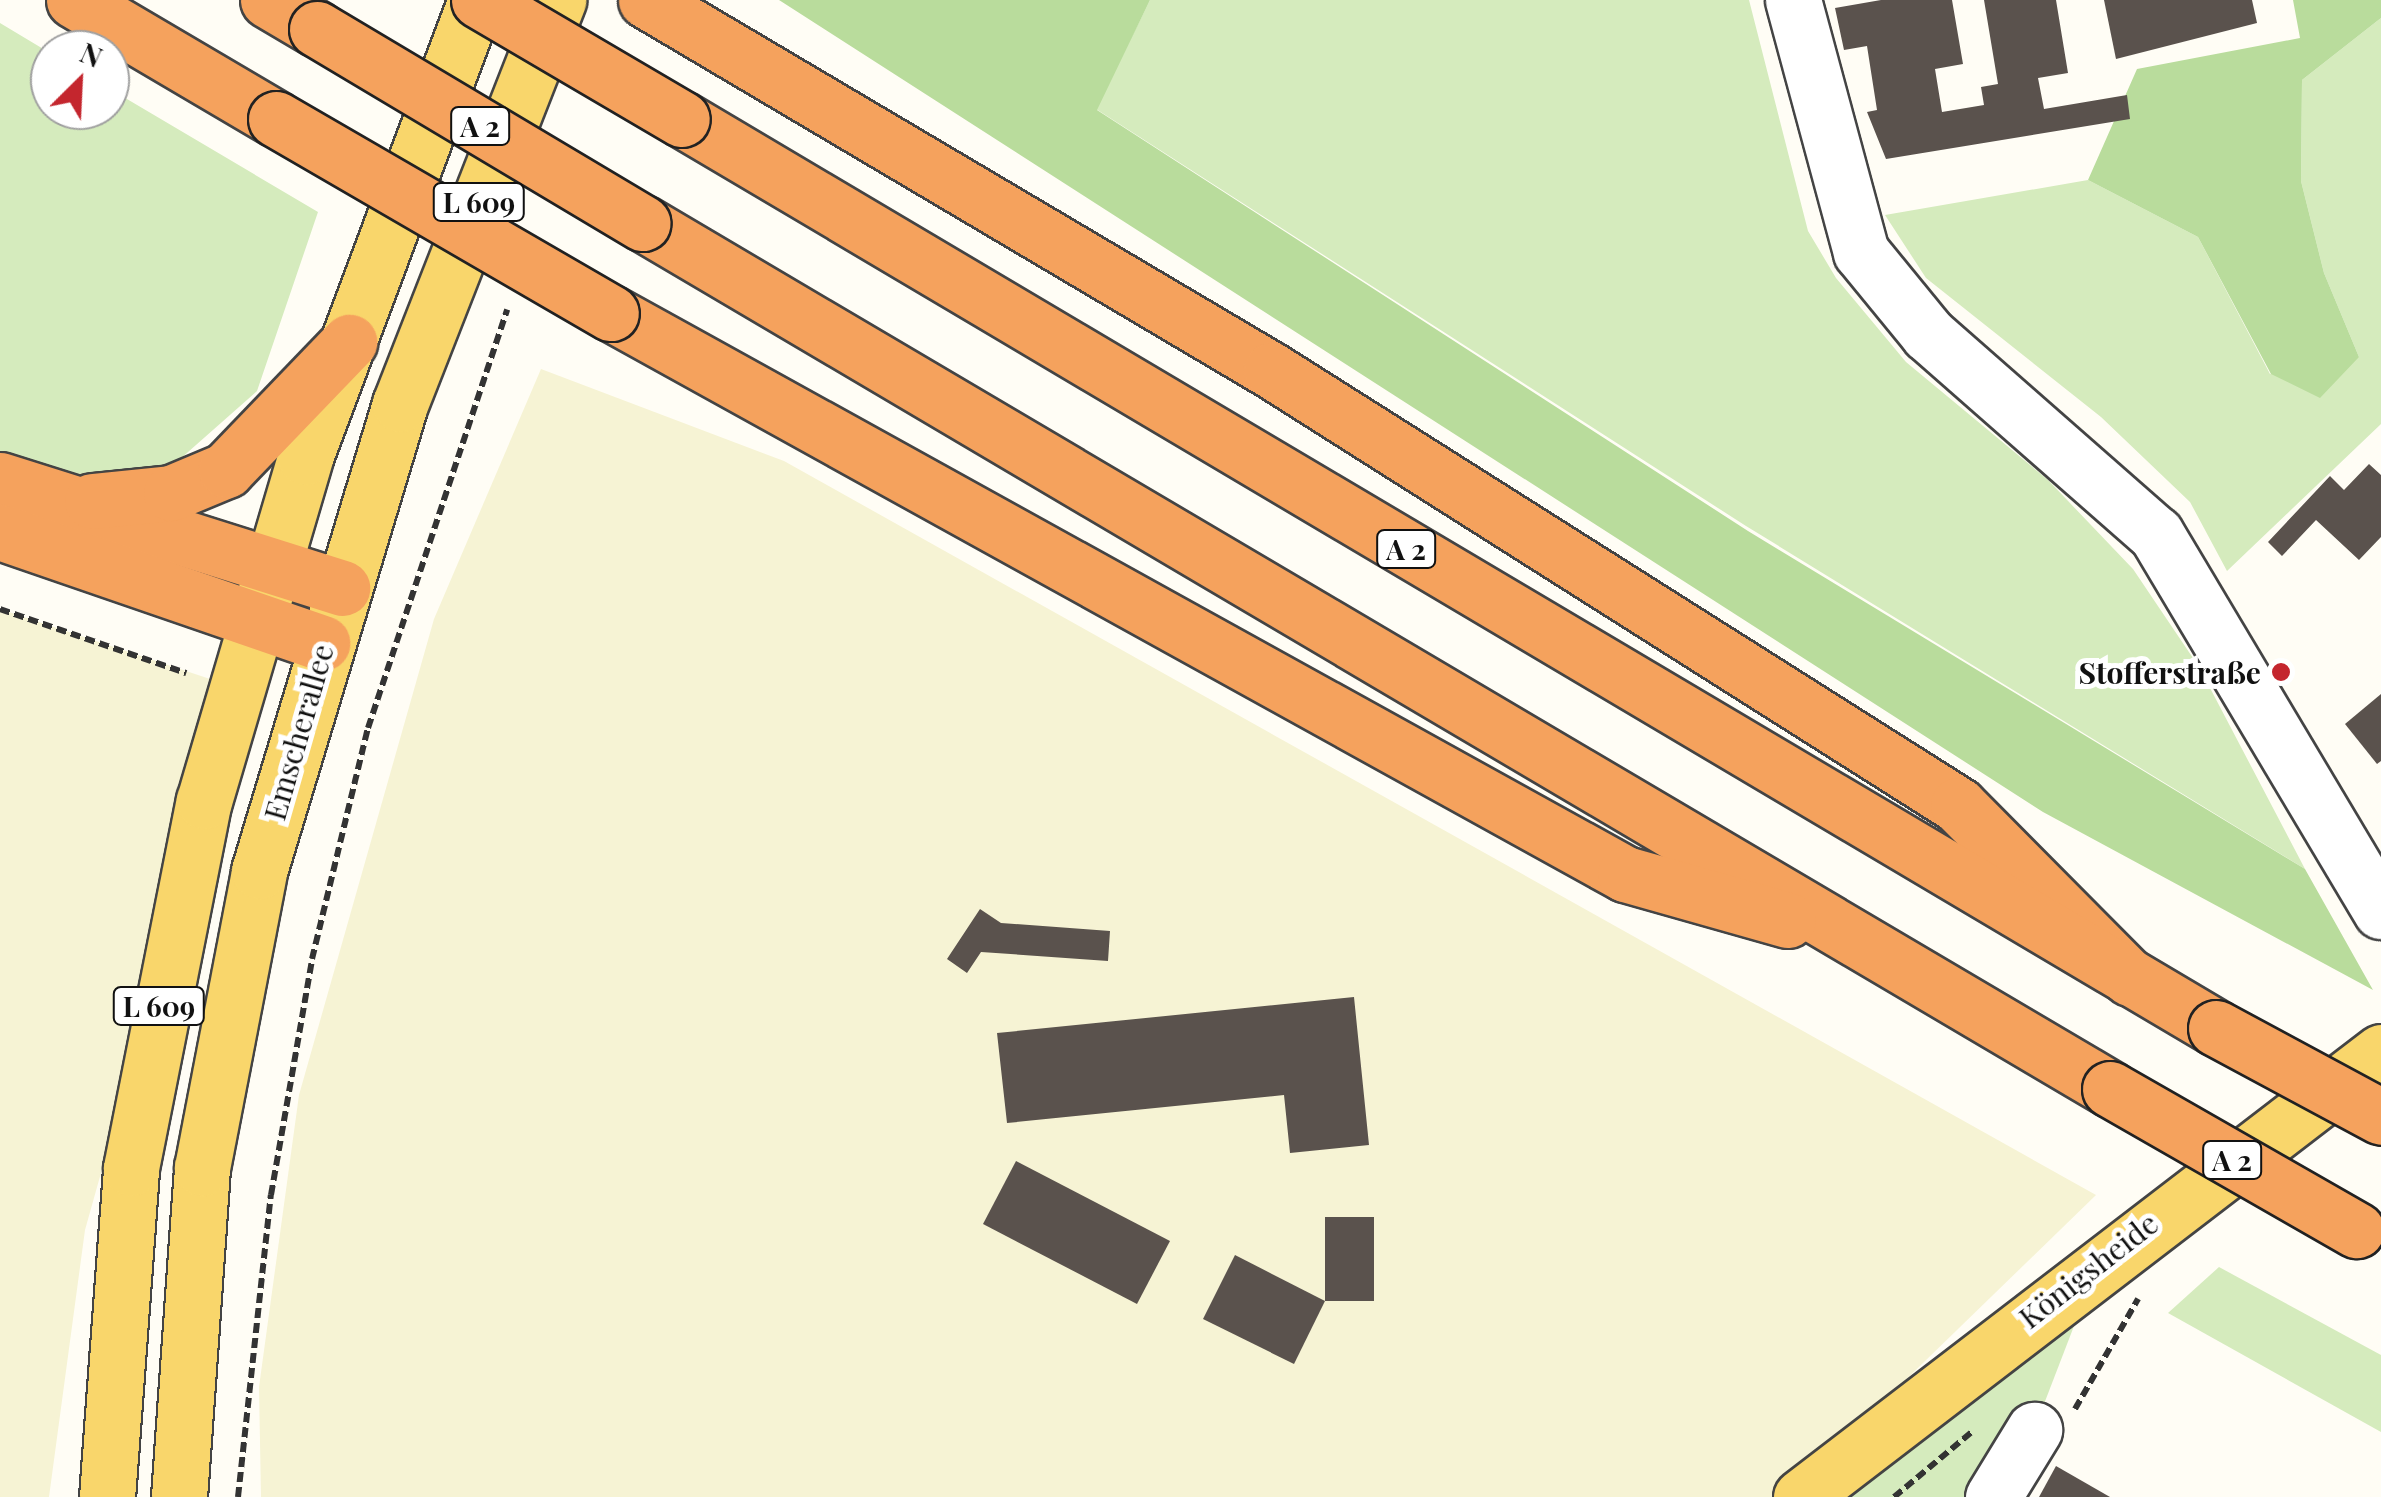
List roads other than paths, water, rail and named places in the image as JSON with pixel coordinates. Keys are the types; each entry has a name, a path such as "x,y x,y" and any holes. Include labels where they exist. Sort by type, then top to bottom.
{"highway":[{"path":"74,0 611,313 1626,874 1864,941"},
{"name":"A 2","path":"268,0 2110,1089 2368,1237"},
{"name":"A 2","path":"478,0 2130,978 2381,1118"},
{"path":"646,0 1272,370 1958,805 2130,978"},
{"path":"71,504 170,493 226,470 349,342"},
{"path":"0,480 342,588"},
{"path":"0,532 322,643"}],"main road":[{"name":"L 609","path":"107,1497 131,1168 154,1033 255,619 349,342 478,0"},
{"name":"Emscherallee","path":"179,1497 202,1168 259,870 322,643 400,404 558,0"},
{"name":"Königsheide","path":"1801,1497 2381,1052"}],"street":[{"path":"1793,0 1861,252 1928,334 2070,452 2181,565 2381,911"},
{"path":"1993,1497 2054,1420"}],"place":[{"name":"Stofferstraße","path":"2281,672"}]}
